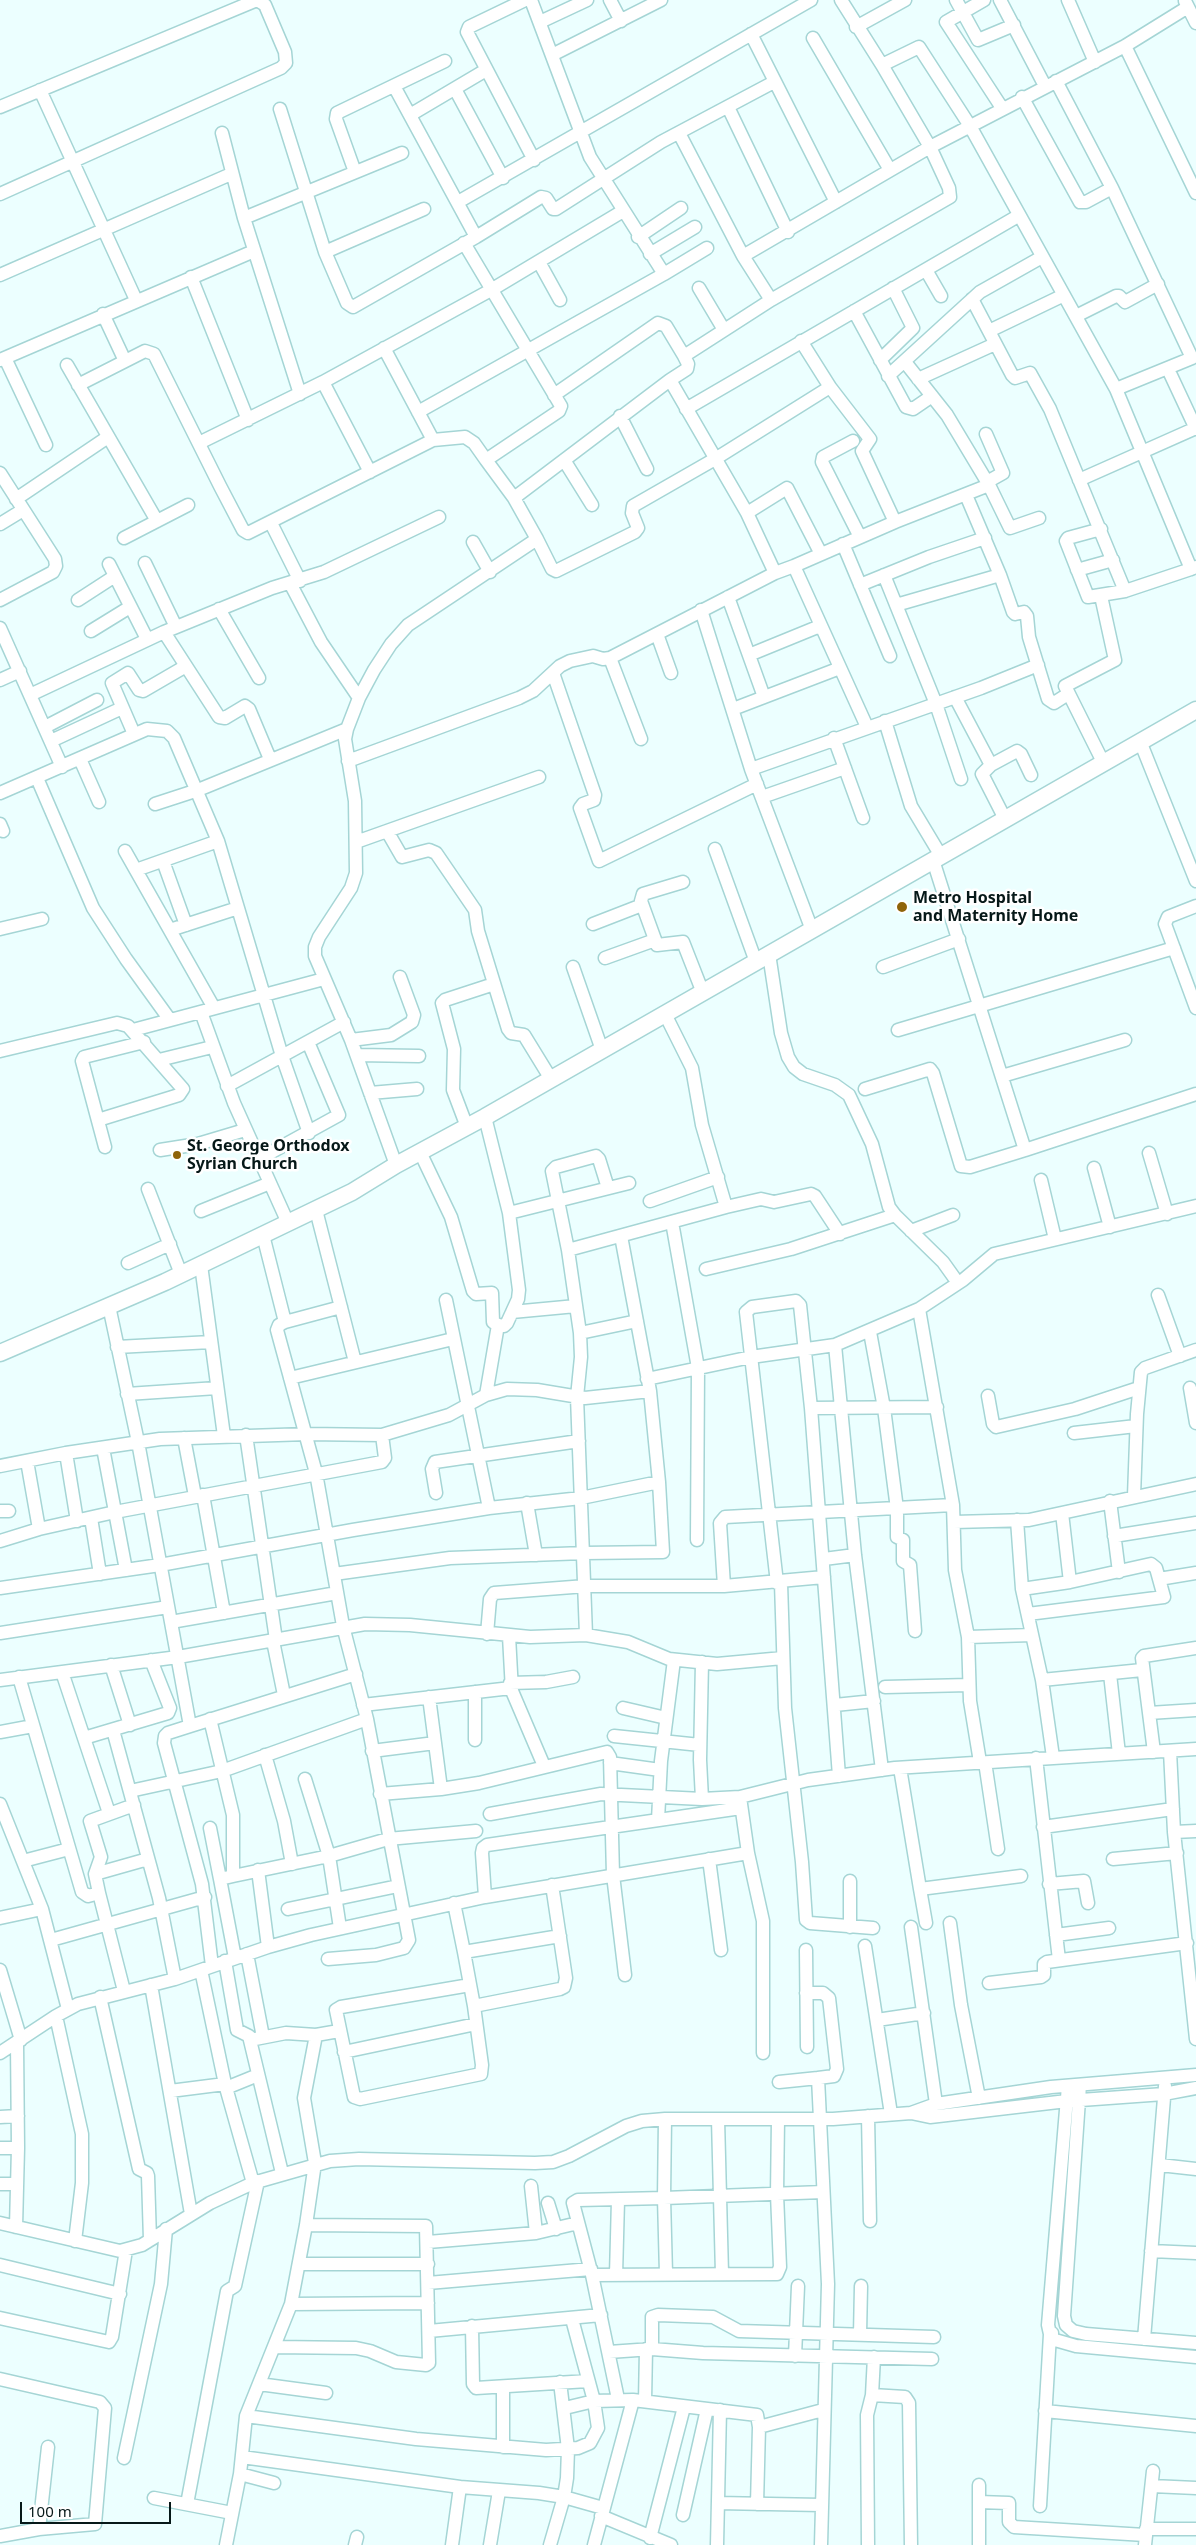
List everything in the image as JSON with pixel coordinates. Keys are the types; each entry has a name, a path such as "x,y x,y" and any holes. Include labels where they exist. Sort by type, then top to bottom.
{"main road":[{"path":"0,1353 201,1265 352,1192 396,1165 485,1117 1196,710"}],"street":[{"path":"0,107 257,0 265,5 285,52 286,63 282,68 0,194"},
{"path":"525,0 467,29 468,35 534,160"},
{"path":"531,0 579,132 602,180 664,274"},
{"path":"540,22 587,0"},
{"path":"610,0 621,21"},
{"path":"552,55 661,0"},
{"path":"458,202 503,178 579,132 810,0"},
{"path":"684,356 771,300 948,200 951,194 930,147 882,65 840,0"},
{"path":"856,26 904,0"},
{"path":"956,0 978,40 1014,25"},
{"path":"984,0 947,20 948,25 1002,108"},
{"path":"1068,0 1095,62"},
{"path":"1005,2 1014,25 1051,83 1112,188 1192,358 1116,389"},
{"path":"743,256 788,232 930,147 1022,97 1125,46 1186,3 1196,23"},
{"path":"751,34 836,202"},
{"path":"813,38 890,170"},
{"path":"1125,46 1196,193"},
{"path":"882,65 919,47 970,126 1018,216 1116,389 1194,568 1125,591 1088,597 1066,540 1101,529"},
{"path":"355,172 336,119 337,113 445,61"},
{"path":"410,115 486,70"},
{"path":"280,109 325,252 347,303 353,307 476,237 541,196 546,198 554,210 679,133 774,82"},
{"path":"394,86 476,237"},
{"path":"455,89 503,178"},
{"path":"40,90 136,300"},
{"path":"1022,97 1080,202 1086,202 1112,188"},
{"path":"728,107 788,232"},
{"path":"222,133 231,174 244,218 300,394"},
{"path":"679,133 743,256 771,300"},
{"path":"244,218 402,153"},
{"path":"0,275 231,174"},
{"path":"638,236 681,208"},
{"path":"325,252 424,209"},
{"path":"199,443 323,382 491,290 623,211"},
{"path":"686,409 1018,216"},
{"path":"650,254 695,227"},
{"path":"464,243 560,406 559,411 486,460"},
{"path":"418,412 707,248"},
{"path":"46,446 2,359 103,314 254,251"},
{"path":"888,376 972,299 989,286 1042,257"},
{"path":"539,262 560,300"},
{"path":"926,270 941,296"},
{"path":"191,277 248,420"},
{"path":"1076,316 1116,296 1126,301 1158,284"},
{"path":"699,288 724,330"},
{"path":"880,360 913,328 893,288"},
{"path":"989,331 1064,295"},
{"path":"972,299 1014,377 1026,373 1032,375 1058,427 1114,560 1125,591"},
{"path":"854,311 888,376 909,410 932,396"},
{"path":"103,314 125,360"},
{"path":"514,498 620,416 687,369 688,364 666,326 658,324 554,395"},
{"path":"801,341 830,387 870,439 862,451 895,522"},
{"path":"918,379 995,344"},
{"path":"384,348 433,440"},
{"path":"78,385 145,351 154,354 243,530 251,532 433,440 465,438 474,443 514,498 552,569 558,570 635,532 638,528 632,513 633,506 715,459 830,387"},
{"path":"904,362 947,415 988,484 1010,528 1038,518"},
{"path":"67,365 157,521"},
{"path":"1079,480 1196,429 1168,369"},
{"path":"670,380 747,513 775,573"},
{"path":"323,382 370,472"},
{"path":"620,416 647,468"},
{"path":"348,761 519,698 533,691 565,664 589,656 610,658 775,573 895,522 966,495 988,484 1003,473 986,434"},
{"path":"0,524 20,505 108,437"},
{"path":"853,441 824,457 822,462 860,537"},
{"path":"564,460 592,505"},
{"path":"0,473 55,559 56,566 53,572 0,600"},
{"path":"747,513 787,488 821,554"},
{"path":"966,495 1000,575 1014,614 1024,612 1027,616 1029,637 1050,701 1054,703 1068,694"},
{"path":"124,538 188,505"},
{"path":"30,695 176,626 342,564 439,517"},
{"path":"270,523 321,642 359,698"},
{"path":"860,585 884,574 985,538"},
{"path":"396,1165 351,1040 315,956 315,947 351,888 357,864 355,801 345,748 347,730 359,698 392,644 408,625 537,539"},
{"path":"472,542 490,572"},
{"path":"843,544 890,656"},
{"path":"1077,570 1114,560"},
{"path":"145,563 176,626"},
{"path":"109,564 147,639"},
{"path":"794,566 867,727"},
{"path":"884,574 936,704 961,779"},
{"path":"896,605 1000,575"},
{"path":"78,600 115,576"},
{"path":"1101,596 1115,660 1066,684 1068,694 1103,762"},
{"path":"728,597 764,697"},
{"path":"91,631 130,607"},
{"path":"219,609 260,678"},
{"path":"701,610 751,769 812,930"},
{"path":"749,655 820,626"},
{"path":"0,628 62,767"},
{"path":"164,632 221,719 247,707 270,759"},
{"path":"657,634 671,673"},
{"path":"610,658 641,739"},
{"path":"134,734 112,682 128,673 139,690 142,691 186,666"},
{"path":"751,769 1038,666"},
{"path":"733,709 840,668"},
{"path":"0,680 20,672"},
{"path":"553,674 595,794 594,800 583,804 580,808 599,861 757,784"},
{"path":"955,697 991,765"},
{"path":"45,728 96,700"},
{"path":"51,741 122,708"},
{"path":"886,721 911,806 937,858 959,939 1025,1150"},
{"path":"0,793 147,729 167,731 179,746 218,841 282,1056 309,1132"},
{"path":"155,804 198,790 270,759 347,730"},
{"path":"834,738 863,818"},
{"path":"1140,741 1196,881"},
{"path":"1004,819 982,774 991,765 1017,751 1021,754 1030,775"},
{"path":"80,759 99,802"},
{"path":"762,797 845,768"},
{"path":"356,842 539,777"},
{"path":"36,778 93,908 126,959 170,1020"},
{"path":"388,831 402,857 429,850 436,853 477,914 478,931 508,1029 511,1033 521,1033 526,1037 551,1078"},
{"path":"136,870 218,841"},
{"path":"715,849 763,958 788,1057 794,1068 802,1074 835,1085 849,1095 872,1144 886,1198 895,1215 943,1262 958,1283"},
{"path":"125,851 214,1008"},
{"path":"163,861 186,925"},
{"path":"684,882 643,894 640,898 655,940 659,946 683,942 702,993"},
{"path":"593,924 642,905"},
{"path":"1196,906 1166,920 1166,928 1196,1008"},
{"path":"170,930 238,908"},
{"path":"0,929 42,919"},
{"path":"883,966 959,939"},
{"path":"604,958 655,940"},
{"path":"898,1030 1174,948"},
{"path":"572,967 602,1050"},
{"path":"351,1040 391,1035 412,1022 414,1015 400,977"},
{"path":"132,1030 324,979"},
{"path":"467,1126 453,1090 454,1049 442,1003 445,1000 494,984"},
{"path":"201,1012 212,1047 245,1130 288,1223"},
{"path":"665,1014 692,1068 702,1125 726,1207"},
{"path":"227,1086 344,1022"},
{"path":"0,1051 117,1023 125,1024 144,1042 183,1086 181,1094 98,1120"},
{"path":"1002,1076 1125,1040"},
{"path":"105,1147 82,1059 144,1042"},
{"path":"259,1159 339,1115 308,1042"},
{"path":"160,1060 212,1047"},
{"path":"357,1056 419,1056"},
{"path":"865,1089 930,1069 933,1073 961,1166 970,1168 1196,1094"},
{"path":"370,1093 417,1089"},
{"path":"420,1152 451,1217 473,1291 476,1294 492,1293 493,1322 498,1325 505,1325 518,1299 519,1290 509,1213 485,1117"},
{"path":"160,1150 198,1144 245,1130"},
{"path":"1149,1153 1167,1214"},
{"path":"586,1635 586,1586 577,1397 581,1357 580,1333 568,1250 552,1171 594,1156 599,1159 608,1188"},
{"path":"1094,1168 1110,1227"},
{"path":"650,1201 718,1178"},
{"path":"1041,1180 1055,1239"},
{"path":"201,1211 270,1183"},
{"path":"509,1213 629,1183"},
{"path":"148,1189 181,1274"},
{"path":"568,1250 761,1199 774,1202 814,1195 840,1234"},
{"path":"0,1466 138,1442 184,1438 307,1434 382,1435 449,1415 486,1395 507,1389 585,1398 649,1385 698,1368 751,1357 834,1346 870,1332 919,1309 958,1283 994,1254 1196,1207"},
{"path":"316,1210 355,1362"},
{"path":"706,1269 791,1249 895,1215"},
{"path":"911,1231 953,1215"},
{"path":"672,1222 698,1368 697,1540"},
{"path":"263,1235 285,1322"},
{"path":"334,1574 450,1558 663,1552 659,1482 649,1385 621,1236"},
{"path":"128,1263 170,1244"},
{"path":"201,1265 224,1436"},
{"path":"1158,1295 1180,1356"},
{"path":"446,1300 489,1508"},
{"path":"839,1776 824,1559 806,1350 800,1305 793,1300 748,1308 746,1314 779,1583 787,1731 794,1784 806,1920 810,1923 873,1928"},
{"path":"108,1306 138,1442 148,1505 190,1726"},
{"path":"512,1312 576,1306"},
{"path":"328,1959 376,1955 408,1946 409,1940 366,1719 343,1626 316,1473 307,1434 277,1330 279,1325 285,1322 341,1307"},
{"path":"919,1309 954,1505 955,1570 968,1637 971,1713 998,1849"},
{"path":"580,1333 637,1321"},
{"path":"486,1395 498,1325"},
{"path":"870,1332 884,1408 897,1509 897,1537 903,1540 903,1561 910,1565 915,1631"},
{"path":"290,1378 453,1339"},
{"path":"117,1348 211,1342"},
{"path":"834,1346 855,1555 882,1770"},
{"path":"1134,1496 1136,1426 1139,1388 1143,1370 1196,1350"},
{"path":"127,1394 218,1388"},
{"path":"988,1396 993,1424 996,1427 1075,1409 1139,1388"},
{"path":"1190,1388 1196,1421"},
{"path":"811,1408 937,1407"},
{"path":"1074,1433 1136,1426"},
{"path":"246,1435 271,1605 274,1641 284,1695"},
{"path":"0,1541 39,1529 148,1505 382,1462 385,1458 382,1435"},
{"path":"184,1438 214,1555 224,1613"},
{"path":"436,1493 432,1469 433,1463 579,1441"},
{"path":"103,1448 126,1570"},
{"path":"66,1453 77,1521"},
{"path":"27,1461 39,1529"},
{"path":"0,1588 160,1565 489,1508 582,1498 659,1482"},
{"path":"954,1522 1017,1520 1062,1513 1110,1501 1196,1484"},
{"path":"1110,1501 1119,1572"},
{"path":"527,1503 536,1555"},
{"path":"724,1586 720,1520 725,1517 954,1505"},
{"path":"1062,1513 1070,1582"},
{"path":"91,1518 100,1574"},
{"path":"1017,1520 1022,1589 1042,1680 1053,1757"},
{"path":"1114,1536 1196,1523"},
{"path":"824,1559 855,1555"},
{"path":"1022,1589 1070,1582 1154,1564 1164,1597 1028,1614"},
{"path":"1159,1579 1196,1572"},
{"path":"487,1634 492,1593 586,1586 724,1586 779,1583 824,1577"},
{"path":"171,1622 337,1593"},
{"path":"0,1633 168,1607"},
{"path":"0,1680 178,1657 274,1641 343,1626 388,1623 509,1636 586,1635 628,1642 674,1660 718,1664 783,1658"},
{"path":"968,1637 1032,1635"},
{"path":"509,1636 511,1685 544,1766"},
{"path":"1154,1752 1142,1670 1144,1656 1196,1648"},
{"path":"84,1738 170,1711 151,1660"},
{"path":"658,1820 660,1770 674,1660"},
{"path":"702,1662 700,1745 702,1799"},
{"path":"111,1665 130,1725"},
{"path":"1042,1680 1142,1670"},
{"path":"62,1672 109,1813"},
{"path":"187,2504 227,2291 235,2286 256,2182 226,2086 206,1968 204,1897 164,1739 168,1733 284,1695 356,1674"},
{"path":"1110,1674 1119,1754"},
{"path":"363,1705 475,1692 573,1677"},
{"path":"19,1678 82,1892 88,1896 99,1893"},
{"path":"885,1687 969,1685"},
{"path":"475,1692 475,1740"},
{"path":"429,1697 441,1789"},
{"path":"835,1705 874,1700"},
{"path":"623,1708 666,1718"},
{"path":"1149,1713 1196,1710"},
{"path":"210,1719 232,1815 233,1876"},
{"path":"130,1792 222,1771 366,1719"},
{"path":"0,1732 33,1726"},
{"path":"113,1730 161,1908 175,1979"},
{"path":"614,1736 700,1745"},
{"path":"372,1751 435,1743"},
{"path":"485,1897 482,1853 485,1846 658,1820 741,1802 794,1784 882,1770 1036,1758 1196,1749"},
{"path":"380,1794 441,1789 479,1783 605,1751 609,1754 610,1763 613,1875 625,1975"},
{"path":"1170,1751 1174,1832 1196,2039"},
{"path":"265,1755 284,1821 292,1864"},
{"path":"1036,1758 1059,1960"},
{"path":"610,1763 660,1770"},
{"path":"900,1768 926,1923"},
{"path":"304,1779 329,1856 340,1928"},
{"path":"490,1814 610,1793 741,1802"},
{"path":"741,1802 748,1853 763,1921 763,2053"},
{"path":"0,1804 42,1909 51,1940 82,2134 82,2184 75,2241"},
{"path":"124,1991 95,1874 100,1857 90,1823 92,1819 134,1805"},
{"path":"1043,1827 1173,1809"},
{"path":"210,1828 236,1958 263,2037"},
{"path":"220,1879 329,1856 388,1839 476,1831"},
{"path":"1174,1832 1196,1831"},
{"path":"23,1861 69,1849"},
{"path":"0,2053 62,2013 100,1997 175,1979 268,1947 403,1913 454,1903 748,1853"},
{"path":"1113,1859 1177,1853"},
{"path":"95,1874 148,1859"},
{"path":"709,1859 722,1950"},
{"path":"258,1870 268,1947"},
{"path":"920,1889 1022,1876"},
{"path":"850,1881 850,1927"},
{"path":"1049,1884 1084,1881 1087,1885 1088,1903"},
{"path":"474,2006 564,1987 566,1978 552,1885"},
{"path":"288,1909 398,1886"},
{"path":"51,1940 204,1897"},
{"path":"454,1903 464,1952 474,2006 482,2070 477,2076 357,2099 354,2097 336,2010 341,2007 470,1985"},
{"path":"0,1918 42,1909"},
{"path":"950,1923 961,2005 979,2098"},
{"path":"911,1927 936,2104"},
{"path":"1056,1935 1109,1928"},
{"path":"464,1952 560,1936"},
{"path":"989,1983 1041,1977 1044,1975 1044,1964 1059,1960 1187,1943"},
{"path":"865,1946 891,2114"},
{"path":"806,1950 807,2047"},
{"path":"236,1958 237,2030 247,2033 250,2040 282,2173"},
{"path":"0,1970 2,1984 19,2041 16,2227"},
{"path":"151,1985 191,2214"},
{"path":"779,2082 834,2076 837,2072 828,1998 824,1993 806,1993"},
{"path":"100,1997 139,2170 147,2173 148,2176 150,2240"},
{"path":"877,2020 924,2013"},
{"path":"344,2052 476,2024"},
{"path":"250,2040 286,2033 316,2035 339,2031"},
{"path":"226,2545 240,2474 246,2416 291,2304 306,2225 315,2163 304,2098 316,2035"},
{"path":"170,2091 226,2086 258,2075"},
{"path":"0,2223 110,2250 126,2250 150,2240 191,2214 256,2182 315,2163 359,2159 553,2162 569,2156 626,2126 664,2119 821,2119 912,2113 936,2104 1074,2085 1196,2075"},
{"path":"818,2078 828,2284 823,2410 821,2545"},
{"path":"1144,2339 1160,2165 1165,2079"},
{"path":"1074,2085 1064,2316 1066,2325 1073,2331 1086,2334 1196,2343"},
{"path":"912,2113 930,2118 1073,2101 1164,2094 1196,2088"},
{"path":"1040,2506 1050,2334 1048,2325 1073,2101"},
{"path":"0,2117 18,2116"},
{"path":"868,2116 870,2221"},
{"path":"664,2119 666,2274"},
{"path":"428,2284 592,2272 616,2275 722,2274 773,2276 780,2271 777,2194 778,2119"},
{"path":"718,2120 722,2274"},
{"path":"0,2148 18,2148"},
{"path":"1160,2165 1196,2169"},
{"path":"0,2184 17,2184"},
{"path":"531,2186 536,2233"},
{"path":"618,2400 592,2272 578,2223 574,2201 823,2192"},
{"path":"616,2275 618,2200"},
{"path":"548,2203 556,2229"},
{"path":"428,2242 536,2233 578,2223"},
{"path":"275,2347 356,2348 370,2351 396,2362 426,2365 429,2363 427,2229 422,2224 306,2225"},
{"path":"124,2458 161,2284 166,2229"},
{"path":"0,2318 106,2343 112,2337 126,2250"},
{"path":"1152,2251 1196,2253"},
{"path":"299,2264 428,2264"},
{"path":"0,2266 120,2294"},
{"path":"795,2356 798,2286"},
{"path":"860,2335 861,2286"},
{"path":"291,2304 428,2303"},
{"path":"429,2331 601,2315"},
{"path":"594,2545 602,2512 639,2401 654,2316 704,2316 719,2319 739,2331 934,2337"},
{"path":"246,2416 416,2439 502,2447 568,2450 584,2446 597,2433 594,2401 572,2319"},
{"path":"1050,2334 1066,2325"},
{"path":"472,2326 474,2386 478,2388 588,2381"},
{"path":"1050,2334 1055,2340 1076,2346 1196,2357"},
{"path":"609,2352 649,2349 795,2356 932,2359"},
{"path":"868,2545 867,2415 872,2395 874,2357"},
{"path":"0,2379 100,2402 105,2408 95,2524 39,2529 0,2536"},
{"path":"550,2545 564,2497 568,2450 565,2408 560,2382"},
{"path":"259,2384 326,2393"},
{"path":"502,2447 503,2387"},
{"path":"872,2395 905,2397 909,2403 911,2545"},
{"path":"565,2408 594,2401 618,2400 757,2414 759,2427 757,2504"},
{"path":"650,2538 684,2407"},
{"path":"683,2516 706,2409"},
{"path":"717,2545 720,2410"},
{"path":"759,2427 823,2410"},
{"path":"1045,2411 1196,2426"},
{"path":"39,2529 48,2447"},
{"path":"242,2458 460,2487 564,2497 602,2512 650,2538 671,2545"},
{"path":"1145,2536 1153,2471"},
{"path":"240,2474 274,2483"},
{"path":"979,2485 979,2545"},
{"path":"1152,2486 1196,2488"},
{"path":"452,2545 460,2487"},
{"path":"490,2545 499,2491"},
{"path":"154,2498 232,2513"},
{"path":"979,2502 1009,2503 1009,2525 1014,2527 1145,2536 1196,2529"},
{"path":"718,2503 821,2505"}],"place":[{"name":"Metro Hospital and Maternity Home","path":"902,907"},
{"name":"St. George Orthodox Syrian Church","path":"177,1155"}]}
